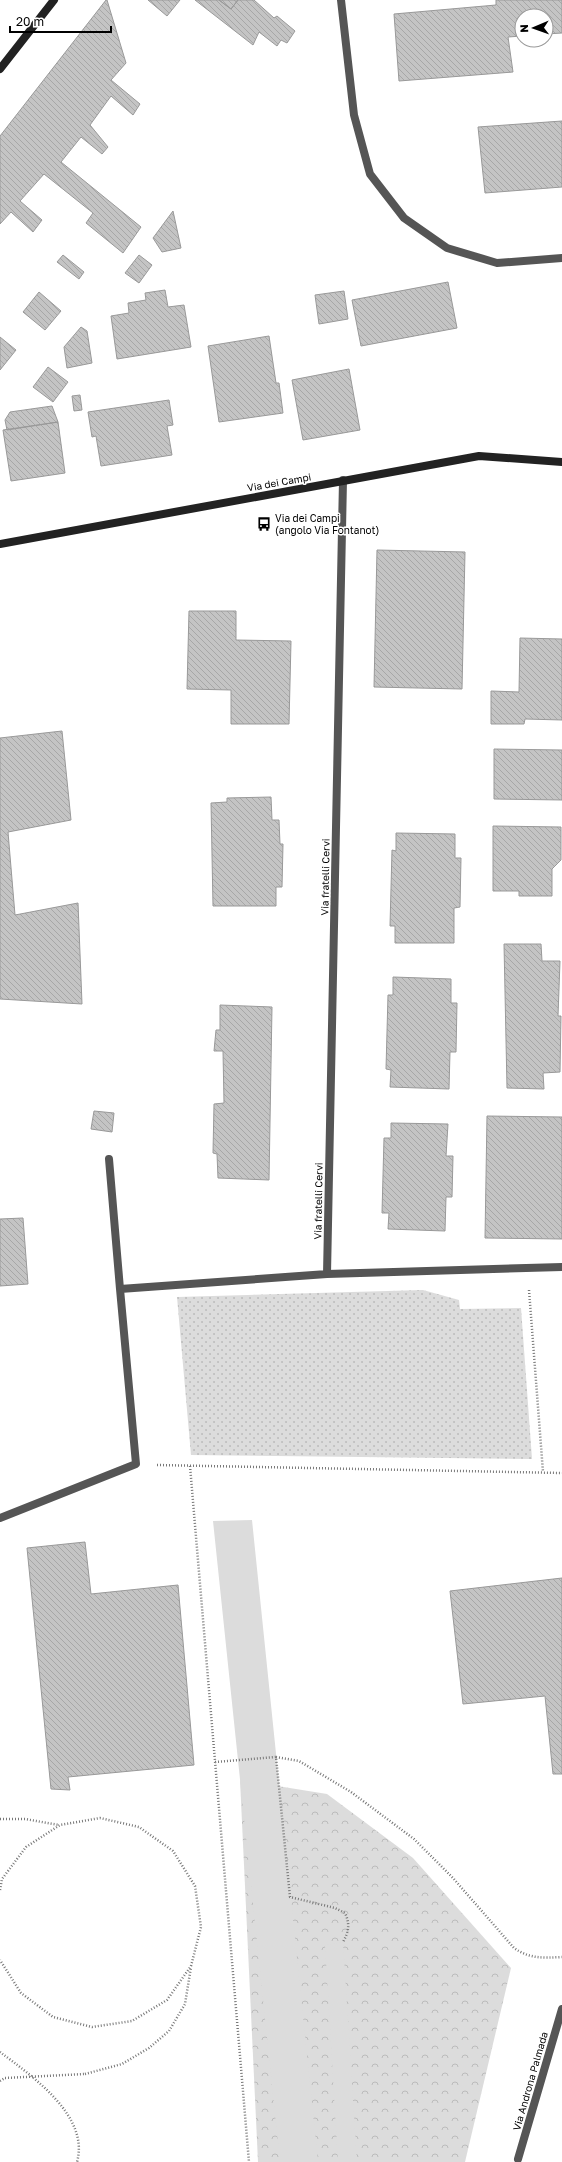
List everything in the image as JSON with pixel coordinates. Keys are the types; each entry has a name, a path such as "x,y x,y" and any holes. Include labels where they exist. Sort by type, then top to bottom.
{"street":[{"path":"0,69 54,0"},
{"path":"341,0 354,115 370,174 404,218 447,248 496,263 562,258"},
{"name":"Via dei Campi","path":"0,544 479,456 562,462"},
{"name":"Via fratelli Cervi","path":"327,1274 343,480"},
{"path":"0,1518 136,1464 109,1159"},
{"path":"120,1289 327,1274 562,1267"},
{"name":"Via Androna Palmada","path":"518,2159 562,2009"}],"path":[{"path":"527,1268 543,1472"},
{"path":"136,1464 562,1473"},
{"path":"190,1466 249,2162"},
{"path":"215,1762 276,1757 299,1761 351,1792 414,1839 453,1878 519,1951 536,1958 562,1957"},
{"path":"276,1757 290,1897 335,1908 345,1913 349,1930 343,1942"},
{"path":"0,1818 25,1819 60,1825 100,1818 139,1827 173,1851 195,1886 201,1927 191,1966 185,2004 169,2031 149,2048 122,2064 85,2074 5,2078 0,2081"},
{"path":"0,1890 2,1880 26,1846 60,1825"},
{"path":"0,1960 21,1993 53,2017 92,2027 132,2021 167,2000 191,1966"},
{"path":"0,2052 43,2086 62,2106 75,2129 80,2152 77,2162"}],"green space":[{"path":"423,1290 459,1300 460,1309 521,1308 532,1459 191,1455 177,1297"},
{"path":"252,1520 318,2162 280,2162 213,1521"},
{"path":"240,1780 327,1794 413,1858 511,1968 465,2162 258,2162"},
{"path":"343,1942 357,2162 338,2162 325,1945"}],"building":[{"path":"106,0 126,63 111,80 140,104 133,115 111,96 90,125 108,147 102,154 81,137 61,162 141,227 123,253 86,223 93,213 44,174 20,201 42,220 33,232 11,212 0,224 0,136"},
{"path":"148,0 180,0 167,16"},
{"path":"195,0 219,0 231,9 238,0 254,0 274,18 277,16 295,31 287,43 281,40 277,46 259,32 253,45"},
{"path":"219,0 238,0 231,9"},
{"path":"496,0 562,0 562,33 554,34 554,8 514,8 514,37 508,37 513,72 399,81 394,14 496,5"},
{"path":"562,121 562,187 485,193 478,127"},
{"path":"173,211 181,248 162,252 153,238"},
{"path":"63,255 84,272 79,279 57,262"},
{"path":"139,255 152,265 139,283 125,273"},
{"path":"448,282 457,328 361,346 352,300"},
{"path":"165,290 168,307 184,305 191,347 117,359 111,316 129,313 128,303 146,300 145,293"},
{"path":"344,291 348,319 319,324 315,295"},
{"path":"39,292 61,311 45,330 23,312"},
{"path":"81,327 87,331 92,363 67,368 64,347"},
{"path":"269,336 276,383 279,383 283,413 219,422 208,346"},
{"path":"0,337 16,350 0,370"},
{"path":"48,367 68,382 53,402 33,387"},
{"path":"349,369 360,430 303,440 292,380"},
{"path":"80,395 82,410 74,411 72,396"},
{"path":"169,400 173,425 167,426 172,455 101,466 96,436 92,437 88,412"},
{"path":"52,406 58,422 7,430 5,420 10,412"},
{"path":"58,422 65,473 11,481 3,430"},
{"path":"377,550 465,552 462,689 374,687"},
{"path":"189,611 236,611 236,640 291,641 289,724 231,724 231,690 187,689"},
{"path":"520,638 562,639 562,720 525,719 524,724 491,724 491,691 519,692"},
{"path":"62,731 71,820 8,832 15,915 78,903 82,1004 0,999 0,738"},
{"path":"494,749 562,750 562,800 494,799"},
{"path":"271,797 272,820 279,820 280,844 283,844 282,887 276,887 276,906 213,906 211,803 227,802 227,798"},
{"path":"493,826 561,827 561,860 552,869 552,896 519,896 519,891 493,891"},
{"path":"396,833 455,834 455,858 461,858 460,907 454,908 454,943 395,943 395,926 390,926 392,850 396,851"},
{"path":"504,944 541,944 542,961 560,961 558,1016 561,1016 560,1072 543,1073 544,1089 507,1088"},
{"path":"393,977 451,979 451,1003 457,1003 456,1052 450,1052 449,1089 390,1087 391,1070 386,1069 388,995 393,995"},
{"path":"220,1005 272,1007 269,1180 218,1178 217,1154 213,1153 214,1104 224,1103 223,1051 214,1051 216,1030 220,1030"},
{"path":"94,1111 114,1113 112,1132 91,1129"},
{"path":"487,1116 562,1117 562,1239 485,1238"},
{"path":"391,1123 448,1124 446,1156 453,1156 452,1197 446,1197 445,1231 388,1229 389,1213 382,1213 384,1138 391,1138"},
{"path":"23,1218 28,1284 0,1286 0,1219"},
{"path":"85,1542 91,1594 178,1585 194,1765 68,1777 70,1790 51,1789 27,1548"},
{"path":"562,1578 562,1774 553,1774 545,1696 463,1704 450,1591"}],"place":[{"name":"Via dei Campi (angolo Via Fontanot)","path":"264,524"}]}
